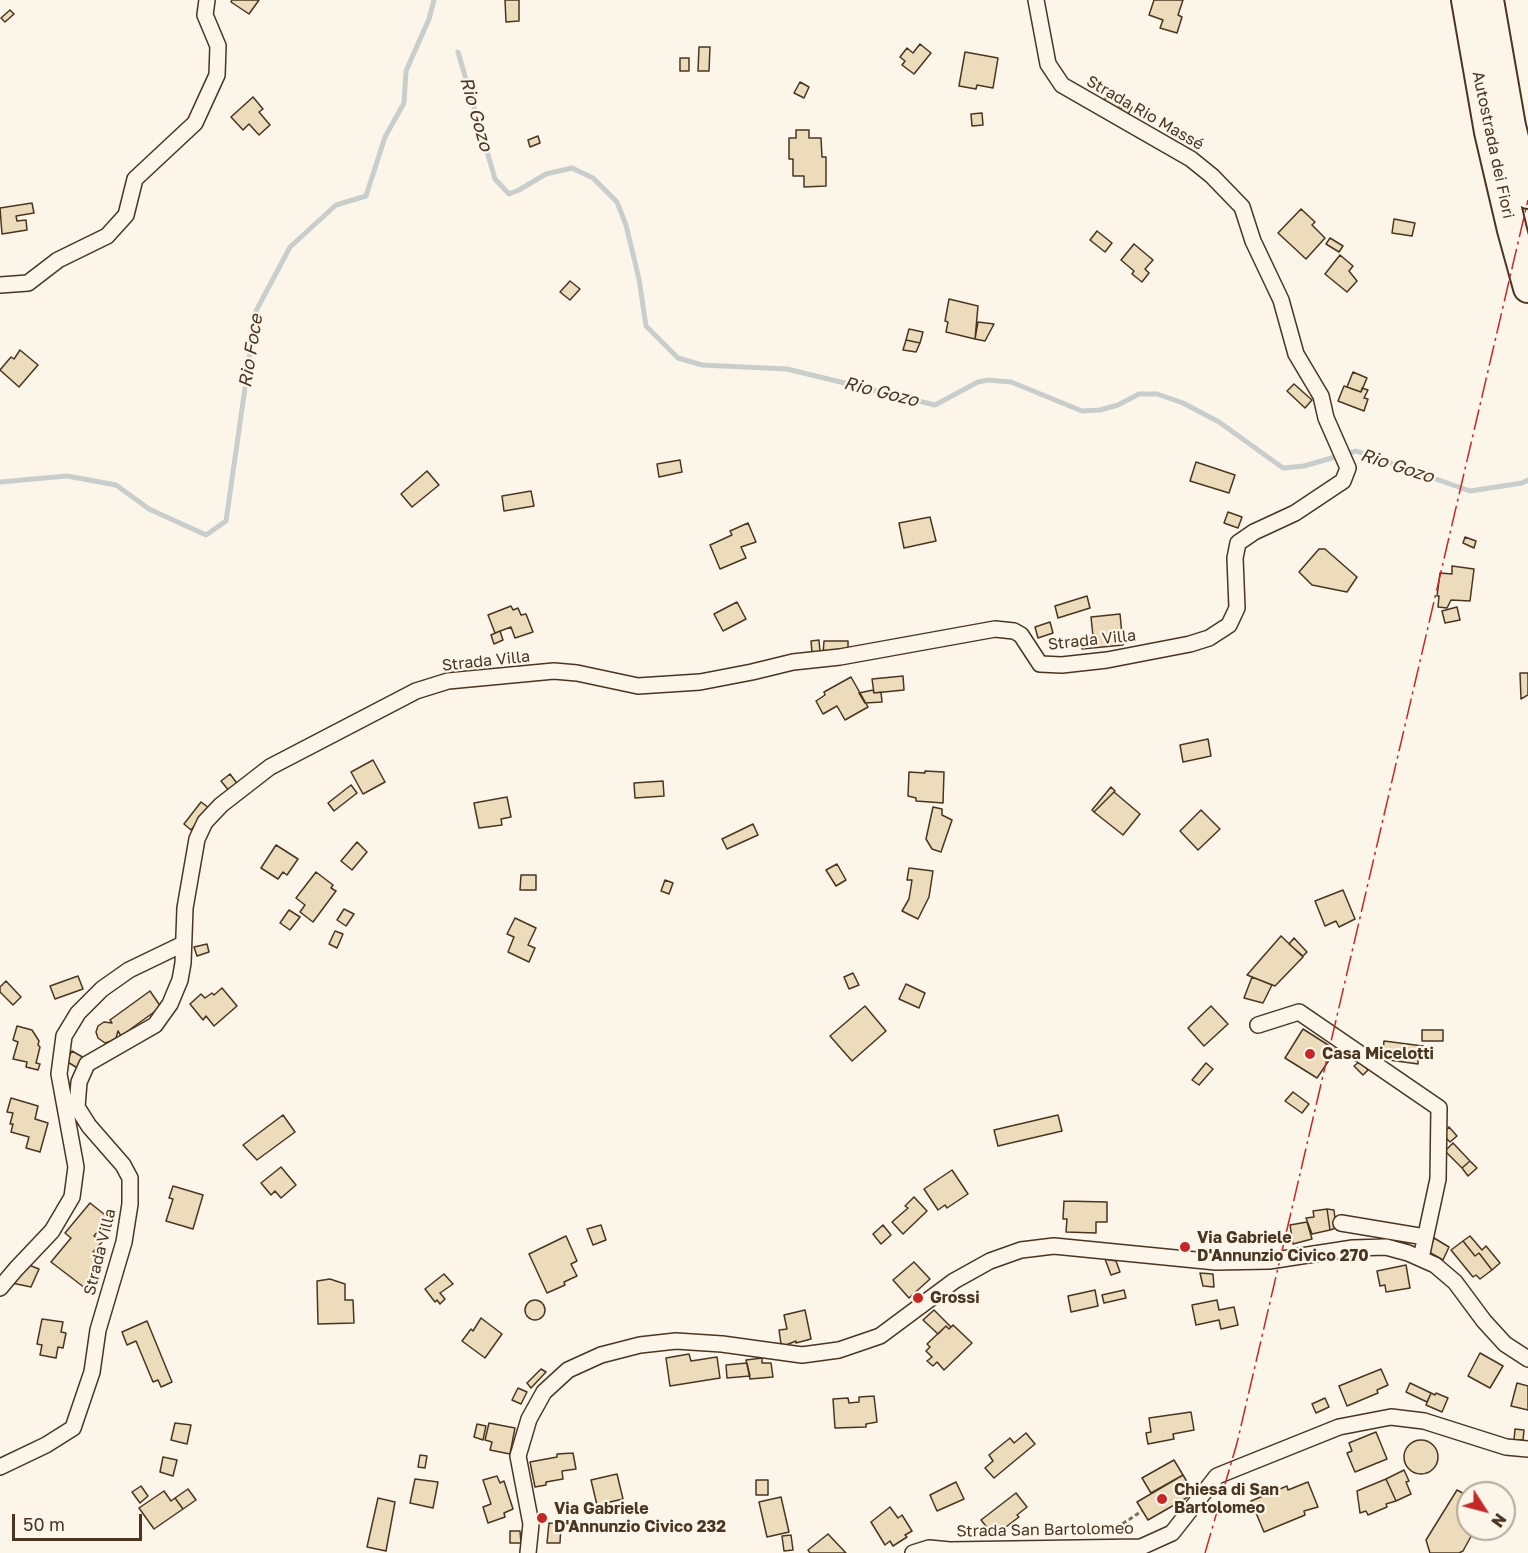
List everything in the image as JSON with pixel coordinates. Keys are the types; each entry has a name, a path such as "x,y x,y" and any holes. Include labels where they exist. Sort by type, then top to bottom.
{"highway":[{"name":"Autostrada dei Fiori","path":"1478,8 1528,194"},
{"name":"Autostrada dei Fiori","path":"1478,8 1489,132 1528,288"}],"street":[{"path":"0,285 28,283 58,260 106,236 126,215 135,179 195,123 217,75 218,46 205,15 207,0"},
{"name":"Strada Rio Massé","path":"1036,0 1048,64 1062,85 1191,159 1212,176 1242,207 1253,241 1281,300 1296,354 1321,396 1326,418 1339,444"},
{"name":"Strada Villa","path":"0,1467 46,1445 73,1428 92,1372 99,1330 124,1242 130,1204 130,1178 123,1165 89,1126 77,1107 79,1082 87,1064 155,1024 170,1004 180,980 183,963 185,908 197,839 205,822 221,805 270,766 416,691 448,681 554,671 577,673 638,686 700,682 793,662 840,657 995,630 1014,631 1021,635 1040,664 1062,665 1107,660 1190,644 1209,638 1229,625 1237,608 1235,558 1238,543 1254,532 1295,513 1343,481 1348,468 1339,444"},
{"path":"0,1288 52,1231 72,1197 76,1167 59,1074 64,1036 78,1013 102,988 129,970 183,944"},
{"path":"1258,1025 1299,1012 1439,1108 1438,1179 1421,1258"},
{"path":"64,1096 77,1107"},
{"path":"1341,1223 1425,1237"},
{"path":"528,1553 531,1524 518,1456 529,1419 544,1392 568,1370 601,1355 640,1345 676,1341 722,1344 802,1355 839,1350 880,1336 954,1281 990,1261 1021,1250 1054,1246 1216,1262 1269,1262 1353,1248 1386,1247 1408,1253 1435,1265 1455,1282 1484,1321 1505,1344 1528,1359"},
{"name":"Strada San Bartolomeo","path":"913,1553 929,1548 1019,1551 1141,1547 1172,1533 1217,1476 1339,1427 1391,1417 1424,1421 1506,1447 1528,1449"}],"path":[{"path":"1131,1517 1142,1511"}],"building":[{"path":"232,0 259,0 249,14 231,2"},
{"path":"505,0 519,0 519,21 506,22"},
{"path":"1154,0 1183,0 1178,15 1182,17 1177,33 1160,28 1163,20 1149,15"},
{"path":"10,10 14,14 5,22 1,18"},
{"path":"920,44 931,53 914,74 902,65 905,61 900,57 907,48 913,53"},
{"path":"699,47 710,47 709,71 698,71"},
{"path":"965,52 998,58 993,88 977,85 976,89 959,86"},
{"path":"680,58 689,58 689,71 680,71"},
{"path":"800,82 809,87 804,98 794,93"},
{"path":"1106,95 1121,103 1117,111 1104,104"},
{"path":"253,97 263,109 259,112 270,125 259,135 249,124 243,130 231,117"},
{"path":"1124,103 1132,107 1127,116 1119,112"},
{"path":"982,113 983,125 972,126 971,114"},
{"path":"796,130 809,130 809,138 821,138 822,157 826,157 826,186 804,187 804,176 793,176 793,159 789,159 789,138 796,138"},
{"path":"538,136 540,143 530,147 528,140"},
{"path":"32,203 34,213 16,216 17,221 26,220 27,230 2,234 0,208"},
{"path":"1301,209 1315,222 1312,225 1325,238 1306,259 1278,233"},
{"path":"1394,219 1415,223 1412,236 1392,233"},
{"path":"1097,231 1112,243 1105,252 1090,240"},
{"path":"1330,238 1343,246 1339,252 1326,244"},
{"path":"1134,244 1153,260 1145,269 1149,273 1142,282 1132,274 1134,271 1121,260"},
{"path":"1340,255 1353,266 1349,271 1357,281 1347,292 1325,274"},
{"path":"570,281 580,289 570,300 560,292"},
{"path":"949,299 978,306 975,339 946,332 948,322 945,321"},
{"path":"978,322 994,324 985,341 975,339"},
{"path":"909,329 923,332 920,343 906,340"},
{"path":"906,340 920,343 916,352 903,350"},
{"path":"20,350 38,365 19,387 0,370 11,357 14,359"},
{"path":"1353,372 1367,378 1361,392 1347,387"},
{"path":"1294,384 1312,400 1305,408 1287,391"},
{"path":"1344,386 1361,392 1362,388 1368,390 1364,398 1368,399 1364,411 1338,401"},
{"path":"680,460 682,472 659,477 657,464"},
{"path":"1196,462 1235,475 1229,493 1190,481"},
{"path":"427,471 439,485 412,507 401,494"},
{"path":"531,491 534,506 504,511 502,496"},
{"path":"1228,512 1242,517 1238,528 1224,523"},
{"path":"930,517 936,541 904,548 899,523"},
{"path":"748,523 756,542 741,547 746,558 720,569 710,545 732,535 730,531"},
{"path":"1465,537 1476,541 1474,548 1463,543"},
{"path":"1319,549 1325,549 1357,577 1347,592 1312,585 1299,572"},
{"path":"1452,566 1474,569 1470,601 1451,600 1447,608 1438,607 1440,573 1452,574"},
{"path":"1087,596 1090,608 1058,618 1055,606"},
{"path":"737,602 746,619 723,631 714,614"},
{"path":"511,606 513,610 518,608 521,615 526,614 533,632 515,638 511,627 495,633 488,615"},
{"path":"1457,607 1460,620 1445,623 1442,611"},
{"path":"1120,614 1123,645 1082,649 1081,637 1093,636 1091,617"},
{"path":"1050,622 1053,633 1038,638 1035,627"},
{"path":"500,631 503,640 494,644 491,635"},
{"path":"819,640 820,652 812,652 811,641"},
{"path":"824,641 848,641 848,650 823,654"},
{"path":"1520,673 1528,673 1528,695 1521,699"},
{"path":"903,676 904,690 874,693 872,679"},
{"path":"851,677 868,707 845,720 837,706 823,714 816,701 825,695 824,692"},
{"path":"873,690 874,693 881,692 882,702 865,703 859,693"},
{"path":"1208,739 1211,756 1183,762 1180,745"},
{"path":"373,760 385,782 363,794 351,772"},
{"path":"925,771 944,772 943,803 916,801 916,798 908,796 909,772 925,773"},
{"path":"230,774 239,786 230,792 221,781"},
{"path":"663,781 664,796 635,798 634,783"},
{"path":"351,785 357,793 334,811 328,803"},
{"path":"1111,787 1115,791 1094,812 1092,810"},
{"path":"1114,792 1140,814 1123,835 1094,812"},
{"path":"507,797 511,817 501,819 502,825 479,828 474,803"},
{"path":"201,802 209,808 191,830 184,824"},
{"path":"933,807 942,809 942,815 952,820 941,852 932,849 926,839"},
{"path":"1201,810 1220,829 1198,850 1180,831"},
{"path":"753,824 758,835 727,849 722,839"},
{"path":"357,842 367,852 352,870 341,861"},
{"path":"276,845 298,859 287,875 283,872 278,879 261,868"},
{"path":"837,864 846,880 836,886 826,870"},
{"path":"909,868 933,871 929,897 918,919 902,911 909,899 912,880 907,880"},
{"path":"316,872 333,885 331,888 336,891 313,922 300,912 305,905 296,898"},
{"path":"521,875 536,875 536,890 520,890"},
{"path":"665,880 673,883 669,894 661,891"},
{"path":"1343,890 1355,919 1339,927 1336,921 1325,926 1315,901"},
{"path":"344,909 354,914 346,926 337,920"},
{"path":"289,910 300,917 290,930 280,923"},
{"path":"515,918 536,928 528,945 535,948 529,962 508,952 514,937 507,934"},
{"path":"335,931 343,934 337,948 329,944"},
{"path":"1281,936 1303,957 1275,986 1247,975"},
{"path":"1294,938 1307,952 1303,956 1289,944"},
{"path":"207,944 209,952 197,956 194,947"},
{"path":"853,973 859,985 849,989 844,977"},
{"path":"78,976 83,989 55,999 50,986"},
{"path":"1252,977 1272,985 1263,1003 1244,998"},
{"path":"6,981 21,997 13,1005 0,992 0,987"},
{"path":"906,984 925,993 919,1008 899,999"},
{"path":"222,988 237,1006 214,1026 206,1016 203,1020 190,1004 201,994 205,998 212,993 214,995"},
{"path":"150,991 161,1007 121,1036 118,1031 116,1038 111,1041 105,1043 98,1038 96,1032 98,1026 104,1022 112,1023 110,1020"},
{"path":"865,1006 886,1031 852,1061 830,1036"},
{"path":"1211,1006 1228,1024 1204,1046 1188,1028"},
{"path":"17,1026 32,1030 39,1041 40,1047 36,1063 40,1064 38,1070 26,1067 27,1062 13,1059 18,1042 13,1040"},
{"name":"Casa Micelotti","path":"1303,1029 1336,1050 1317,1078 1285,1058"},
{"path":"1422,1030 1443,1030 1443,1041 1422,1041"},
{"path":"1384,1041 1423,1046 1422,1056 1418,1056 1418,1064 1382,1059"},
{"path":"72,1051 86,1059 79,1069 66,1061"},
{"path":"1360,1061 1368,1070 1363,1075 1354,1066"},
{"path":"1206,1063 1213,1069 1199,1085 1192,1080"},
{"path":"1293,1092 1309,1104 1302,1113 1285,1101"},
{"path":"11,1098 38,1106 35,1119 48,1123 40,1152 26,1148 29,1137 11,1132 13,1124 10,1124 13,1113 7,1112"},
{"path":"283,1115 295,1132 257,1160 243,1145"},
{"path":"1058,1115 1062,1131 998,1146 994,1130"},
{"path":"1449,1127 1457,1136 1450,1142 1442,1134"},
{"path":"1453,1143 1470,1161 1462,1168 1445,1151"},
{"path":"1470,1161 1477,1168 1468,1176 1462,1168"},
{"path":"281,1167 296,1185 281,1198 275,1191 271,1195 261,1183"},
{"path":"952,1170 968,1194 947,1208 945,1205 938,1210 924,1189"},
{"path":"173,1186 203,1195 193,1229 166,1221 173,1199 169,1198"},
{"path":"914,1197 927,1211 903,1234 892,1222 908,1208 905,1206"},
{"path":"1064,1201 1107,1202 1107,1222 1096,1222 1096,1233 1066,1232 1067,1219 1063,1219"},
{"path":"90,1203 109,1218 94,1236 102,1242 93,1252 101,1259 100,1269 85,1288 51,1262 71,1238 65,1233"},
{"path":"1327,1209 1334,1210 1336,1228 1330,1230"},
{"path":"1327,1209 1330,1230 1312,1234 1306,1218 1314,1217 1313,1211"},
{"path":"1307,1222 1312,1239 1293,1244 1290,1225"},
{"path":"601,1225 606,1240 593,1245 587,1229"},
{"path":"883,1225 891,1235 881,1244 873,1234"},
{"path":"566,1236 577,1261 571,1264 577,1276 564,1282 565,1285 547,1293 529,1254"},
{"path":"1470,1236 1482,1250 1486,1246 1500,1263 1492,1270 1479,1253 1475,1256 1463,1241"},
{"path":"1434,1238 1449,1247 1443,1260 1429,1252"},
{"path":"1463,1241 1475,1256 1479,1253 1492,1270 1480,1279 1476,1275 1473,1277 1451,1250"},
{"path":"1105,1259 1116,1261 1120,1272 1111,1275"},
{"path":"914,1262 930,1279 909,1298 893,1280"},
{"path":"29,1265 39,1269 31,1287 12,1283"},
{"path":"1406,1265 1410,1288 1386,1292 1385,1285 1380,1286 1377,1271"},
{"path":"1200,1273 1213,1274 1214,1287 1203,1286"},
{"path":"444,1274 453,1284 440,1293 445,1299 440,1304 437,1300 435,1302 425,1289"},
{"path":"330,1279 345,1284 345,1300 353,1300 354,1323 318,1324 317,1281"},
{"path":"1095,1290 1098,1306 1071,1312 1068,1296"},
{"path":"1124,1290 1126,1298 1104,1303 1102,1295"},
{"path":"535,1300 542,1303 545,1310 542,1317 535,1320 528,1317 525,1310 528,1303"},
{"path":"1217,1300 1219,1310 1234,1307 1238,1325 1221,1329 1219,1320 1196,1325 1192,1305"},
{"path":"805,1310 811,1339 786,1345 781,1344 779,1330 787,1329 784,1315"},
{"path":"934,1310 951,1327 949,1329 946,1326 938,1334 923,1320"},
{"path":"481,1318 502,1334 485,1358 462,1341 471,1329 473,1331"},
{"path":"42,1319 63,1322 61,1332 66,1333 63,1348 58,1347 56,1358 40,1355 42,1345 37,1344"},
{"path":"147,1321 172,1382 161,1387 158,1380 153,1382 136,1341 127,1345 122,1332"},
{"path":"953,1325 972,1343 944,1370 937,1362 933,1366 927,1361 932,1357 926,1351 930,1347 927,1344 946,1326 949,1329"},
{"path":"1480,1353 1503,1366 1490,1388 1468,1376"},
{"path":"689,1354 691,1361 717,1357 720,1378 670,1386 666,1358"},
{"path":"762,1358 762,1363 771,1363 773,1377 750,1379 746,1360"},
{"path":"747,1363 750,1376 727,1378 726,1365"},
{"path":"541,1369 546,1372 531,1388 527,1383"},
{"path":"1381,1369 1388,1385 1377,1390 1378,1393 1347,1406 1339,1386"},
{"path":"1410,1383 1431,1393 1427,1402 1406,1392"},
{"path":"1517,1383 1528,1386 1528,1410 1511,1406"},
{"path":"518,1388 527,1392 521,1404 512,1400"},
{"path":"1431,1393 1448,1398 1442,1412 1426,1405"},
{"path":"874,1396 877,1422 866,1424 866,1427 835,1428 833,1399 848,1398 849,1403 859,1402 859,1397"},
{"path":"1325,1398 1329,1407 1316,1413 1312,1404"},
{"path":"1191,1412 1194,1430 1173,1434 1174,1439 1148,1444 1146,1433 1151,1432 1149,1418"},
{"path":"175,1423 191,1425 187,1444 171,1440"},
{"path":"489,1423 515,1428 510,1454 490,1450 492,1442 485,1440"},
{"path":"477,1424 486,1426 483,1440 474,1437"},
{"path":"1515,1429 1524,1430 1523,1440 1514,1440"},
{"path":"1376,1432 1387,1459 1355,1472 1347,1453 1352,1451 1349,1443"},
{"path":"1026,1433 1035,1444 994,1478 985,1468 993,1461 989,1455 1010,1438 1014,1443"},
{"path":"1421,1440 1433,1445 1438,1457 1433,1469 1421,1474 1409,1469 1404,1457 1409,1445"},
{"path":"573,1453 576,1469 562,1471 563,1479 535,1487 530,1462 557,1457 557,1454"},
{"path":"420,1455 427,1456 425,1468 418,1467"},
{"path":"163,1457 177,1460 173,1476 160,1472"},
{"path":"1174,1460 1183,1475 1151,1493 1142,1478"},
{"path":"1404,1470 1411,1494 1396,1501 1386,1479"},
{"path":"617,1474 623,1499 597,1505 591,1480"},
{"name":"Chiesa di San Bartolomeo","path":"1183,1475 1193,1492 1148,1520 1137,1502"},
{"path":"497,1476 500,1483 504,1481 513,1509 504,1513 505,1517 488,1523 483,1507 491,1504 483,1480"},
{"path":"415,1479 438,1482 433,1508 410,1503"},
{"path":"1386,1479 1396,1501 1368,1515 1366,1511 1360,1513 1357,1491"},
{"path":"756,1480 768,1480 768,1495 756,1495"},
{"path":"956,1482 964,1499 937,1511 930,1495"},
{"path":"1308,1482 1318,1507 1304,1511 1305,1515 1264,1532 1251,1501 1287,1486 1288,1490"},
{"path":"141,1486 148,1496 140,1503 132,1492"},
{"path":"188,1489 196,1500 183,1509 175,1498"},
{"path":"164,1491 171,1501 175,1498 183,1509 154,1529 139,1508"},
{"path":"1456,1492 1456,1541 1468,1541 1463,1551 1430,1553 1426,1540"},
{"path":"1016,1493 1027,1507 1017,1515 1019,1517 994,1536 981,1520"},
{"path":"781,1497 789,1532 767,1537 759,1502"},
{"path":"378,1498 395,1502 386,1551 367,1547"},
{"path":"890,1507 898,1518 902,1515 912,1531 893,1546 890,1541 885,1545 871,1522"},
{"path":"549,1523 561,1524 560,1543 547,1543"},
{"path":"510,1531 520,1531 521,1543 510,1543"},
{"path":"828,1534 846,1553 810,1553 808,1550"},
{"path":"791,1535 793,1550 784,1551 782,1536"}],"waterway":[{"name":"Rio Foce","path":"0,482 67,476 116,485 149,509 206,535 226,521 256,311 290,247 336,205 366,196 385,137 404,103 406,71 429,19 434,0"},
{"name":"Rio Gozo","path":"458,52 495,179 509,194 546,174 572,168 593,178 617,202 626,225 639,279 646,326 678,358 702,365 787,369 935,405 978,382 988,380 1011,382 1082,411 1100,410 1118,405 1139,394 1157,394 1183,403 1219,422 1283,468 1304,466 1356,451 1470,491 1522,483 1528,480"}],"power":[{"path":"1205,1553 1237,1443 1528,200"}],"place":[{"name":"Casa Micelotti","path":"1310,1054"},
{"name":"Via Gabriele D'Annunzio Civico 270","path":"1185,1247"},
{"name":"Grossi","path":"918,1298"},
{"name":"Chiesa di San Bartolomeo","path":"1162,1499"},
{"name":"Via Gabriele D'Annunzio Civico 232","path":"542,1518"}]}
